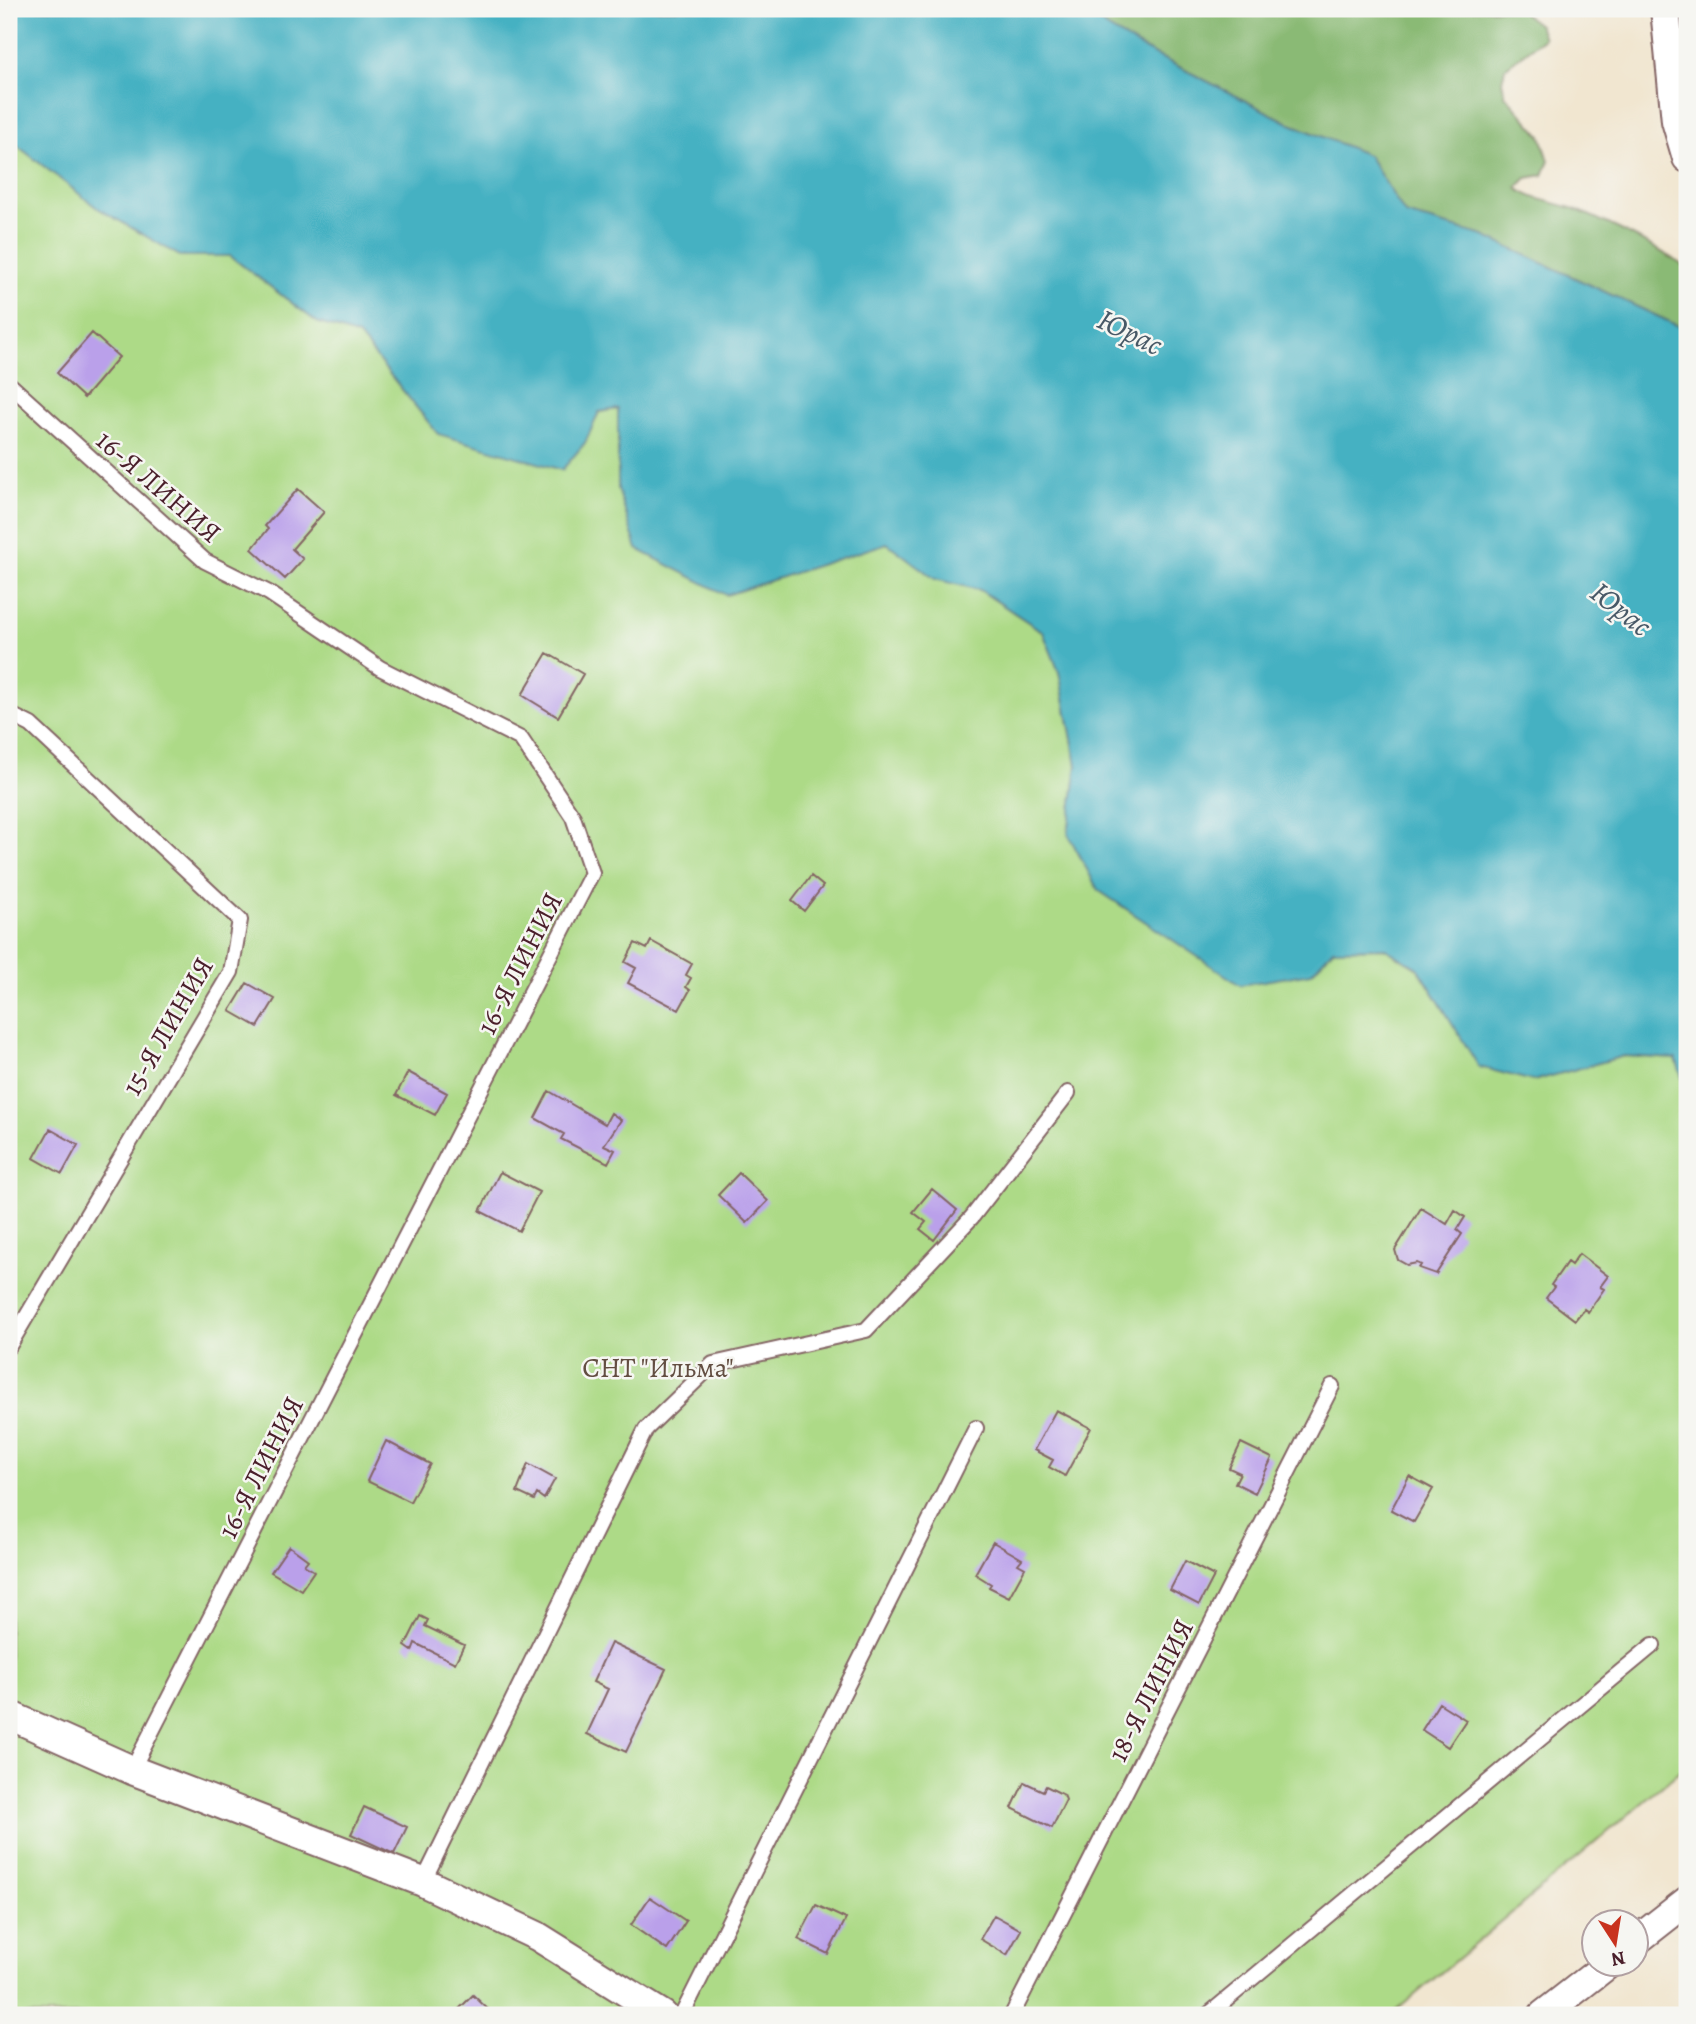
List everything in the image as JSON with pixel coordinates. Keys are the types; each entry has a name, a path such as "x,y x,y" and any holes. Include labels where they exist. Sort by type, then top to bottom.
{"street":[{"path":"1665,9 1676,121 1687,158"},
{"path":"9,1715 132,1770 423,1882 537,1936 663,2015"},
{"path":"1650,1930 1687,1900"},
{"path":"1543,2015 1589,1979"}],"lane":[{"name":"16-Я ЛИНИЯ","path":"9,384 205,561 269,593 380,668 521,738 573,817 593,873 132,1770"},
{"name":"15-Я ЛИНИЯ","path":"9,714 31,725 240,920 231,972 9,1346"},
{"path":"423,1882 646,1429 713,1364 866,1330 972,1217 1068,1093"},
{"name":"18-Я ЛИНИЯ","path":"1012,2015 1332,1386"},
{"path":"682,2015 976,1429"},
{"path":"1208,2015 1653,1645"}],"green space":[{"path":"1076,9 1518,9 1539,25 1544,38 1505,68 1502,81 1505,95 1541,136 1549,161 1543,175 1527,178 1517,188 1530,196 1577,210 1605,223 1687,268 1687,330 1484,236 1405,214 1368,155 1291,124 1142,48"},
{"name":"СНТ \"Ильма\"","path":"9,139 96,207 180,256 230,256 317,322 359,336 438,434 585,443 599,412 618,409 618,489 726,595 887,543 935,578 980,590 1043,632 1059,672 1077,765 1068,834 1311,973 1333,949 1384,948 1419,970 1480,1067 1533,1081 1624,1056 1676,1059 1687,1091 1687,1765 1391,2015 9,2015"}],"water":[{"name":"Юрас","path":"9,9 1076,9 1142,48 1291,124 1368,155 1405,214 1484,236 1687,330 1687,1091 1676,1059 1624,1056 1533,1081 1479,1067 1419,969 1384,948 1333,949 1311,973 1240,985 1098,890 1068,834 1077,765 1059,672 1043,632 980,590 935,579 887,543 726,595 637,549 618,489 618,409 599,412 585,443 562,470 438,434 359,336 317,322 230,256 180,256 96,207 9,139"}],"building":[{"path":"92,333 119,357 84,398 57,373"},
{"path":"298,489 324,512 292,549 303,559 285,579 252,549 268,529 265,526"},
{"path":"547,653 583,674 558,717 522,695"},
{"path":"811,876 823,886 804,911 792,901"},
{"path":"651,941 692,964 686,975 691,978 686,987 690,990 679,1010 628,983 636,968 625,962 635,943 647,949"},
{"path":"247,983 275,999 258,1027 230,1011"},
{"path":"408,1072 447,1093 435,1115 396,1095"},
{"path":"549,1091 605,1124 611,1113 621,1120 604,1145 615,1150 608,1163 561,1139 564,1134 535,1118"},
{"path":"50,1129 78,1145 62,1174 34,1158"},
{"path":"500,1172 539,1192 519,1231 480,1211"},
{"path":"739,1173 768,1201 747,1223 718,1195"},
{"path":"932,1189 957,1210 934,1240 920,1229 926,1222 913,1212"},
{"path":"1421,1208 1447,1224 1455,1210 1465,1217 1457,1230 1462,1234 1436,1274 1419,1268 1421,1265 1417,1263 1407,1265 1398,1260 1395,1250"},
{"path":"1579,1254 1608,1276 1600,1287 1604,1289 1588,1312 1584,1309 1575,1320 1546,1298 1554,1287 1551,1285 1567,1262 1571,1265"},
{"path":"1056,1410 1091,1428 1065,1476 1049,1467 1053,1460 1034,1450"},
{"path":"386,1441 430,1464 410,1502 367,1481"},
{"path":"1241,1443 1272,1458 1255,1493 1235,1483 1240,1473 1229,1468"},
{"path":"528,1464 555,1479 544,1499 537,1494 534,1500 517,1492"},
{"path":"1409,1476 1433,1489 1414,1522 1391,1510"},
{"path":"993,1542 1022,1559 1018,1564 1025,1568 1009,1597 989,1587 991,1584 975,1574"},
{"path":"289,1546 308,1560 304,1565 314,1571 301,1590 271,1572"},
{"path":"1185,1561 1214,1576 1199,1605 1170,1590"},
{"path":"420,1616 428,1620 425,1626 464,1645 455,1663 415,1643 412,1651 405,1646"},
{"path":"611,1643 666,1669 626,1752 587,1734 608,1689 593,1682"},
{"path":"1439,1703 1466,1720 1448,1747 1422,1730"},
{"path":"1024,1782 1043,1791 1046,1786 1064,1795 1066,1800 1052,1828 1012,1808"},
{"path":"364,1807 407,1827 394,1854 351,1834"},
{"path":"650,1897 686,1921 667,1950 631,1925"},
{"path":"816,1905 846,1919 828,1954 798,1939"},
{"path":"994,1915 1021,1930 1007,1955 980,1939"},
{"path":"473,1995 494,2015 453,2015"}]}
